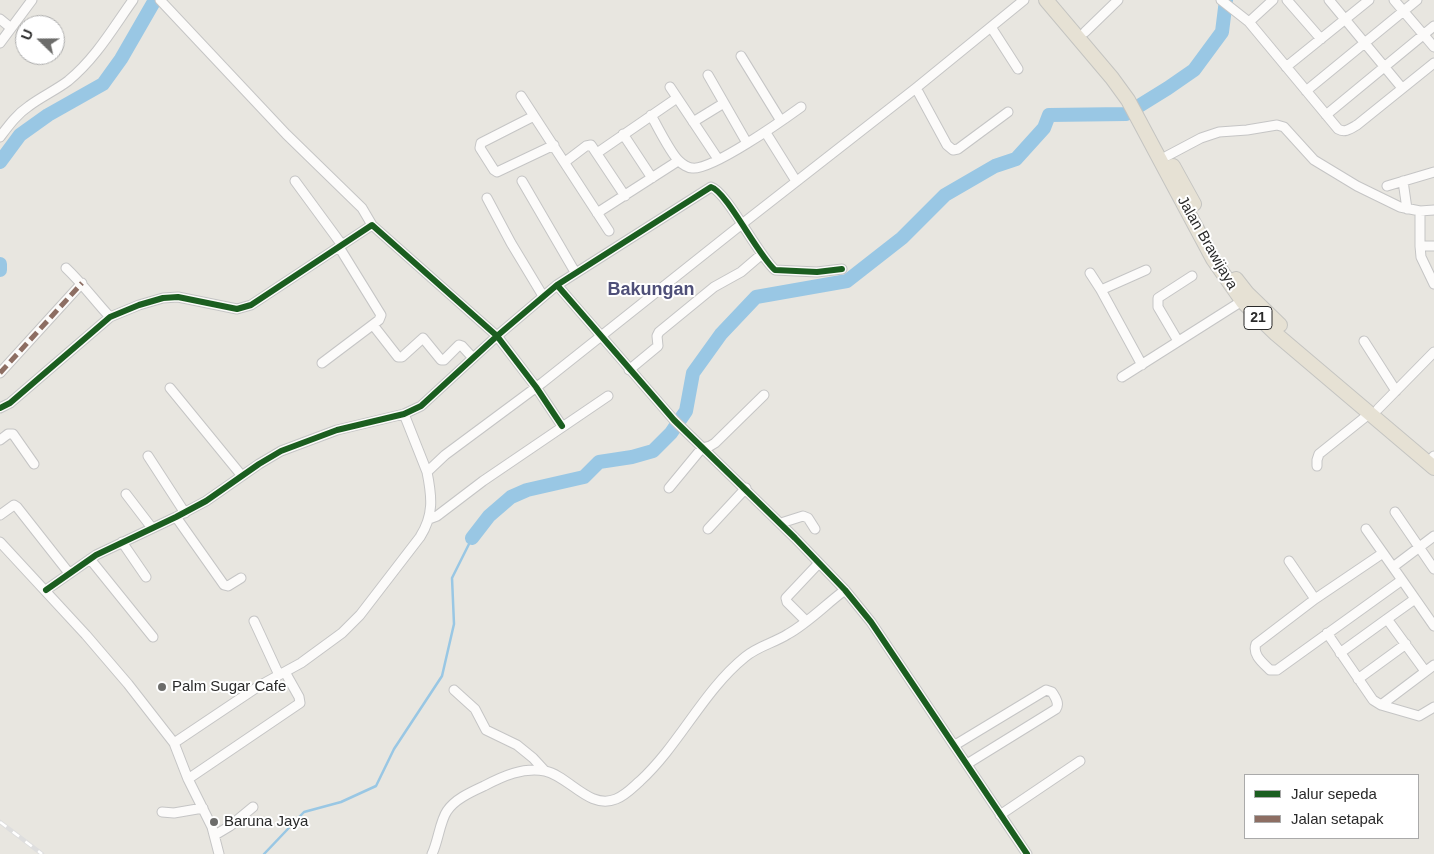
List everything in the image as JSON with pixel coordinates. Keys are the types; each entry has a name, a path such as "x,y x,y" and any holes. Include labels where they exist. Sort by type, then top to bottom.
{"highway":[{"name":"Jalan Brawijaya","path":"1046,0 1131,98"},
{"name":"Jalan Brawijaya","path":"1057,0 1114,68 1213,259 1242,301 1276,334 1434,459"},
{"name":"Jalan Brawijaya","path":"1143,121 1184,184 1218,250 1247,293 1282,327 1312,350 1369,407"}],"street":[{"path":"0,42 32,0"},
{"path":"427,472 445,455 536,387 916,88 1024,0"},
{"path":"1085,32 1118,0"},
{"path":"1221,0 1249,22 1326,115 1342,131 1357,125 1434,63"},
{"path":"1249,22 1273,0"},
{"path":"1288,0 1321,39"},
{"path":"1329,0 1402,88"},
{"path":"1286,67 1369,0"},
{"path":"1394,0 1434,47"},
{"path":"1306,91 1417,0"},
{"path":"161,1 286,134 362,208 372,225 497,336 536,387 562,426"},
{"path":"0,137 15,117 28,106 67,82 87,63 102,46 129,2"},
{"path":"0,19 11,28"},
{"path":"1326,115 1434,26"},
{"path":"991,27 1018,68"},
{"path":"741,56 782,121"},
{"path":"708,75 747,143"},
{"path":"670,87 718,159"},
{"path":"916,88 947,145 952,150 958,149 1008,112"},
{"path":"521,96 609,231"},
{"path":"597,153 677,98"},
{"path":"693,122 724,103"},
{"path":"651,115 678,161 694,168 703,167 747,143 802,107"},
{"path":"534,116 482,143 480,148 494,170 497,172 554,145"},
{"path":"1167,156 1201,138 1218,132 1277,125 1284,127 1314,160 1389,203 1407,209 1420,211 1434,210"},
{"path":"766,132 796,181"},
{"path":"624,134 652,178"},
{"path":"565,162 589,145 597,153 625,196"},
{"path":"597,213 678,161"},
{"path":"1386,186 1434,172"},
{"path":"295,181 341,246 381,314 380,318 372,325 322,363"},
{"path":"522,181 575,272"},
{"path":"1403,181 1407,209"},
{"path":"46,590 90,559 206,501 270,457 337,430 404,414 421,406 497,336 557,285 710,187 718,191 773,269 817,272 842,269"},
{"path":"488,198 511,243 543,296"},
{"path":"1420,211 1421,257 1434,284"},
{"path":"0,408 10,403 110,317 139,305 163,298 178,298 227,308 243,309 372,225"},
{"path":"1420,246 1434,246"},
{"path":"629,370 658,346 657,336 660,332 714,287 741,272 762,254"},
{"path":"66,268 82,283 110,317"},
{"path":"1101,290 1146,270"},
{"path":"1090,273 1142,365"},
{"path":"1178,342 1158,307 1157,301 1158,298 1192,276"},
{"path":"0,373 82,283"},
{"path":"557,285 674,420 746,488 845,590 871,622 1027,854"},
{"path":"1122,378 1242,301"},
{"path":"372,325 398,358 402,357 424,338 442,360 460,345 473,358"},
{"path":"1364,341 1396,391"},
{"path":"1317,466 1319,454 1369,407 1396,391 1434,352"},
{"path":"170,388 242,476"},
{"path":"669,488 702,448 714,443 764,395"},
{"path":"429,519 437,516 462,496 608,396"},
{"path":"174,743 243,696 309,658 342,634 420,537 429,519 430,507 427,472 404,414"},
{"path":"0,440 8,434 13,434 34,464"},
{"path":"148,456 180,515 224,585 228,586 241,578"},
{"path":"708,529 746,488"},
{"path":"126,494 152,528"},
{"path":"0,516 10,506 18,507 69,573"},
{"path":"1395,512 1434,569"},
{"path":"781,523 804,516 808,518 815,529"},
{"path":"1366,528 1434,626"},
{"path":"1393,567 1434,536"},
{"path":"0,542 46,590 128,684 174,743 188,779 215,835 219,854"},
{"path":"122,542 146,578"},
{"path":"1383,553 1315,599 1256,644 1254,650 1273,671 1402,580"},
{"path":"90,559 153,637"},
{"path":"1289,561 1315,599"},
{"path":"806,621 787,602 786,598 819,563"},
{"path":"436,852 446,812 454,803 472,792 512,773 532,770 544,771 557,776 596,800 611,801 623,796 650,771 719,684 745,657 762,645 788,634 845,590"},
{"path":"1340,653 1415,599"},
{"path":"1387,619 1425,671"},
{"path":"188,779 300,701 282,674 254,621"},
{"path":"1327,633 1373,700 1381,705 1419,716 1434,707"},
{"path":"1358,679 1406,644"},
{"path":"1381,705 1434,665"},
{"path":"454,690 475,709 486,730 516,745 533,758 544,771"},
{"path":"955,745 1046,690 1052,692 1058,702 1056,709 967,764"},
{"path":"1000,815 1080,760"},
{"path":"215,835 230,826 253,807"},
{"path":"162,812 174,813 203,808"}],"waterway":[{"path":"0,162 20,135 48,115 103,84 121,59 155,0"},
{"path":"472,538 489,516 511,497 527,490 584,477 599,462 632,457 653,451 671,433 686,411 693,373 721,334 756,297 847,281 902,238 945,195 995,166 1016,159 1044,128 1049,115 1126,114 1194,70 1222,32 1226,0"},
{"path":"0,264 0,270"},
{"path":"264,854 304,812 341,802 376,786 394,749 442,676 454,624 452,578 472,538"}],"railway":[{"path":"0,822 42,854"}],"marked path":[{"path":"0,373 82,283"}],"cycle path":[{"path":"46,590 96,555 206,501 281,451 337,430 404,414 421,406 497,336 557,285 711,187 718,191 734,211 775,270 817,272 842,269"},
{"path":"0,408 10,403 110,317 139,305 163,298 178,297 237,309 251,305 372,225 497,336 536,387 562,426"},
{"path":"557,285 674,420 795,538 845,590 871,622 1027,854"}],"place":[{"name":"Palm Sugar Cafe","path":"162,687"},
{"name":"Baruna Jaya","path":"214,822"}],"district":[{"name":"Bakungan","path":"651,290"}]}
